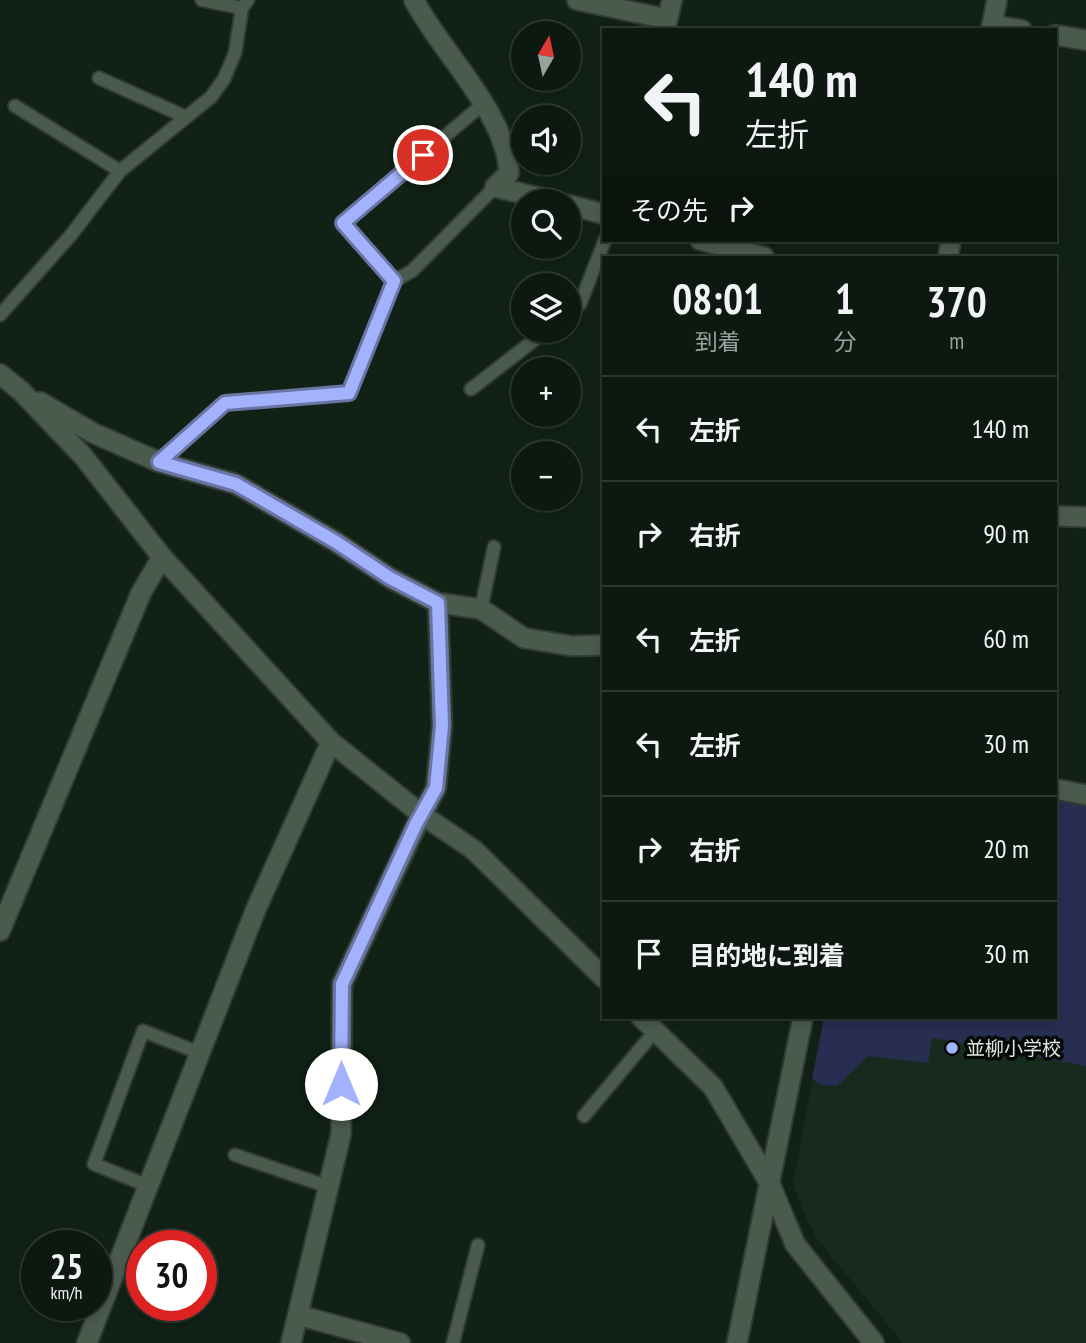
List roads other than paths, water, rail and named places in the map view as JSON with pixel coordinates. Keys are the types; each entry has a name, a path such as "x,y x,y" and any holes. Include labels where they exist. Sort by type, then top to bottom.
{"street":[{"path":"414,0 492,118 509,158 509,173 495,187"},
{"path":"577,0 666,25 672,0"},
{"path":"992,27 997,0"},
{"path":"1057,35 1086,40"},
{"path":"495,187 511,191"},
{"path":"581,208 602,213"},
{"path":"707,242 760,256"},
{"path":"0,374 21,391 83,456 162,557 331,742 421,814 474,850 602,976"},
{"path":"21,391 93,433 159,462 236,484 336,542 390,578 438,603 481,609 524,638 572,646 602,647"},
{"path":"1057,516 1086,517"},
{"path":"0,931 141,593 162,557"},
{"path":"291,1343 341,1134 342,984 421,814 436,788 442,726 438,603"},
{"path":"87,1343 256,909 331,742"},
{"path":"1057,789 1086,795"},
{"path":"737,1343 803,1019"},
{"path":"648,1024 713,1087 770,1184 795,1244 874,1343"},
{"path":"298,1315 400,1343"}],"lane":[{"path":"0,315 71,235 120,171 211,97 224,79 235,53 245,4 202,0"},
{"path":"99,78 186,117"},
{"path":"394,281 343,223 483,104"},
{"path":"15,106 120,171"},
{"path":"159,462 225,403 349,393 394,281 412,271 495,187"},
{"path":"581,301 604,242"},
{"path":"471,389 530,343"},
{"path":"481,609 494,547"},
{"path":"584,1116 648,1024"},
{"path":"148,1186 94,1164 143,1031 200,1053"},
{"path":"235,1156 328,1187"},
{"path":"453,1343 478,1245"}],"place":[{"name":"並柳小学校","path":"952,1048"}]}
